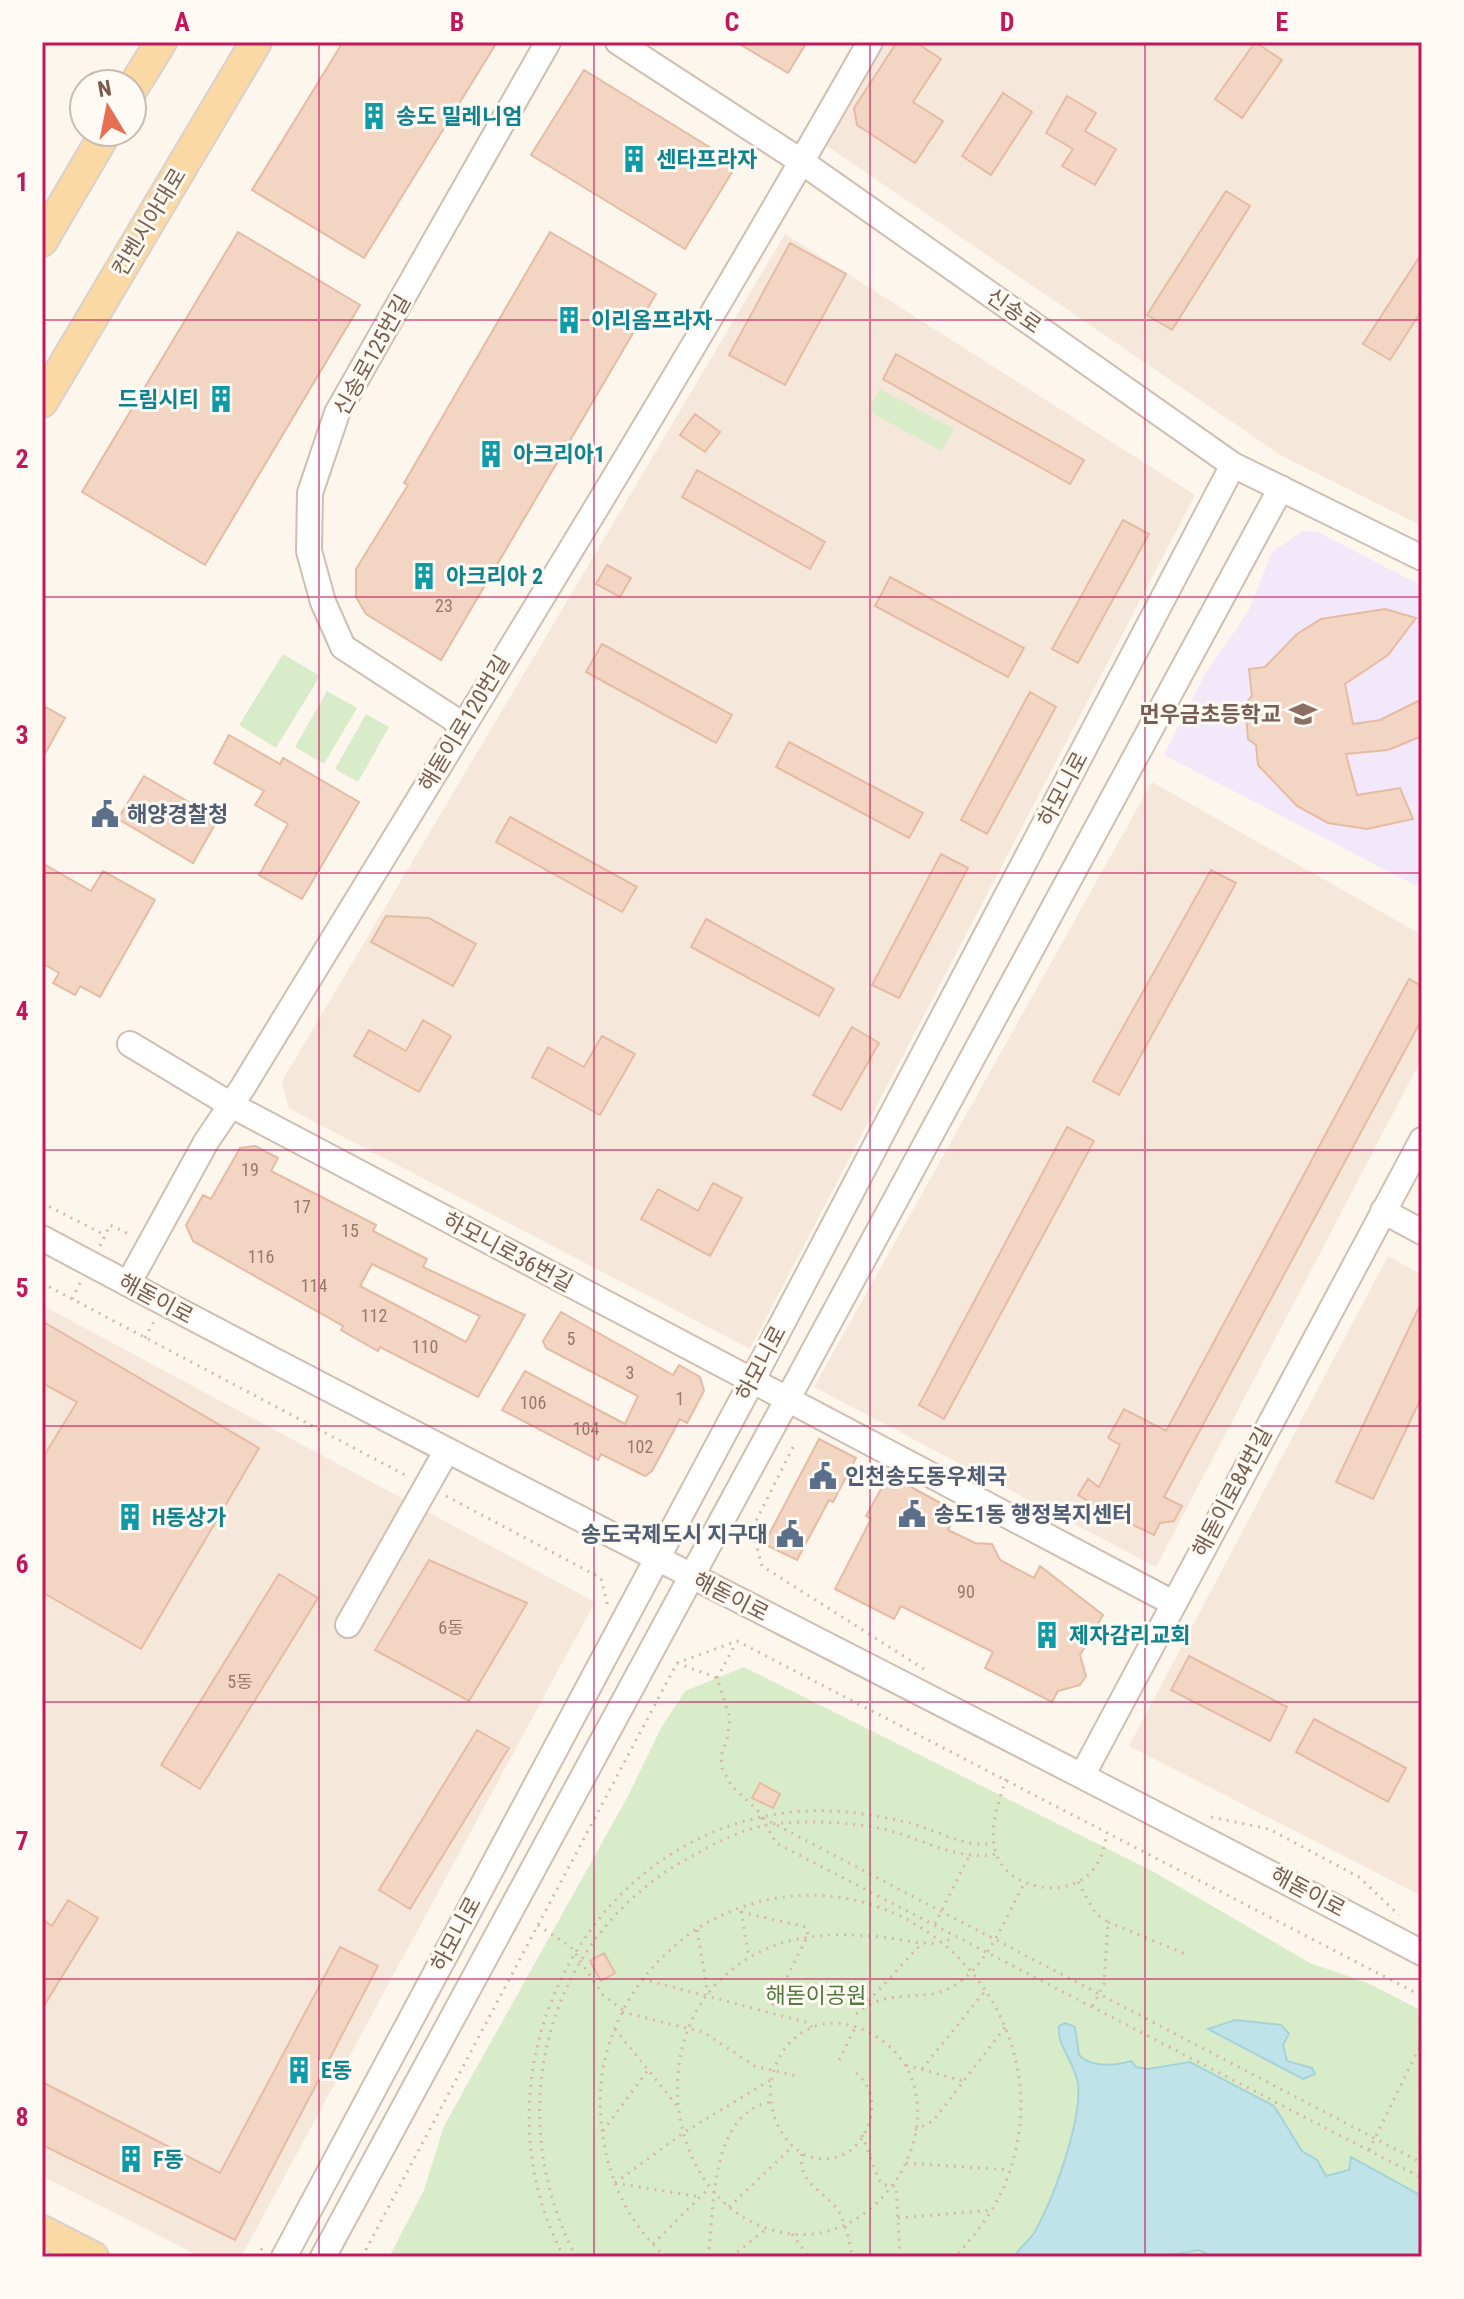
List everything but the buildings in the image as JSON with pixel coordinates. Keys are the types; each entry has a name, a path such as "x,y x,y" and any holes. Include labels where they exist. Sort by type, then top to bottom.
{"main road":[{"path":"145,68 161,42"},
{"name":"컨벤시아대로","path":"42,402 256,42"},
{"path":"42,241 97,148"},
{"path":"42,2231 93,2257"}],"street":[{"name":"신송로125번길","path":"463,725 343,647 323,602 309,551 310,493 337,413 548,42"},
{"name":"신송로","path":"618,42 802,162 1233,465 1422,558"},
{"name":"해돋이로120번길","path":"128,1284 194,1163 463,725 802,162 870,42"},
{"name":"하모니로","path":"284,2257 752,1381 1233,465"},
{"name":"하모니로","path":"323,2257 1281,488"},
{"name":"하모니로36번길","path":"130,1044 231,1105 1173,1603"},
{"name":"해돋이로84번길","path":"1083,1774 1422,1140"},
{"path":"1383,1211 1422,1232"},
{"name":"해돋이로","path":"42,1238 657,1559 1083,1774 1422,1953"},
{"path":"348,1625 447,1450"}],"path":[{"path":"42,1203 105,1235"},
{"path":"42,1283 146,1335 412,1479"},
{"path":"793,1447 752,1529 762,1566 932,1674"},
{"path":"449,1498 601,1578"},
{"path":"737,1641 717,1678 730,1718 721,1755 722,1768 731,1785 762,1817 1422,2163"},
{"path":"362,2257 677,1663 737,1641 1422,1996"},
{"path":"677,1663 717,1678"},
{"path":"1006,1779 994,1820 994,1843 996,1854 1014,1877 1050,1888 1078,1882 1102,1856 1107,1833"},
{"path":"564,2257 550,2230 538,2193 528,2112 537,2039 551,1998 575,1951 597,1918 645,1872 697,1840 762,1817 817,1811 863,1814 911,1823 970,1844 994,1843"},
{"path":"762,1817 764,1826 776,1843 1422,2178"},
{"path":"1211,1817 1269,1829 1359,1877 1409,1925"},
{"path":"576,2257 561,2228 549,2191 540,2149 538,2115 547,2042 560,2003 581,1959 616,1915 672,1867 728,1838 773,1824 878,1828 969,1856 996,1854"},
{"path":"934,1925 969,1856"},
{"path":"856,2014 888,1996 947,1990 974,1971 1025,1882"},
{"path":"1078,1882 1096,1914 1108,1922 1188,1955"},
{"path":"666,2257 626,2206 615,2183 602,2132 602,2079 615,2029 622,2010 642,1979 657,1962 697,1929 741,1910 790,1896 852,1899 910,1919 943,1942 974,1971 1006,2026 1017,2062 1021,2092 1020,2123 1010,2170 993,2210 955,2257"},
{"path":"741,1910 804,1924 808,1935 770,2011"},
{"path":"741,1910 749,1958"},
{"path":"1092,2007 1099,1995 1108,1958 1108,1922"},
{"path":"538,1925 575,1951 603,1995 622,2010 709,2036 755,2066 796,2076"},
{"path":"697,1929 708,1994"},
{"path":"856,2073 870,2089 873,2099 870,2120 862,2135 836,2157 803,2152 793,2146 777,2124 770,2102 774,2070 791,2041 812,2027 846,2024 856,2027 889,2045 906,2065 915,2101 915,2130 906,2163 876,2206 843,2226 823,2232 792,2234 766,2229 728,2207 709,2188 692,2163 679,2109 683,2055 689,2029 708,1994 749,1958 784,1940 808,1935 846,1934 924,1942 943,1942 954,1936"},
{"path":"846,2024 924,1942"},
{"path":"642,1979 770,2011 809,2023 812,2027"},
{"path":"922,2069 986,1990"},
{"path":"915,2130 933,2121 1006,2026"},
{"path":"839,2060 856,2027"},
{"path":"615,2029 679,2109"},
{"path":"1369,2150 1422,2042"},
{"path":"906,2065 963,2081"},
{"path":"602,2132 648,2070"},
{"path":"615,2183 683,2133 772,2079"},
{"path":"708,2257 723,2154 731,2130 748,2112 770,2102"},
{"path":"862,2135 879,2180 884,2185 894,2184"},
{"path":"728,2207 793,2146"},
{"path":"803,2152 805,2177 838,2210 852,2257"},
{"path":"906,2163 1010,2170"},
{"path":"615,2183 700,2197"},
{"path":"894,2184 900,2257"},
{"path":"653,2244 709,2188"},
{"path":"898,2218 993,2210"},
{"path":"731,2257 766,2229"},
{"path":"792,2234 809,2257"}],"shaded area":[{"path":"886,42 1422,42 1422,526 1282,456 824,144"},
{"path":"785,234 1195,495 750,1349 288,1108 282,1081"},
{"name":"먼우금초등학교","path":"1303,531 1318,532 1422,586 1422,889 1164,755 1205,674 1248,612 1272,552"},
{"path":"1152,782 1422,935 1422,1058 1156,1567 814,1387"},
{"path":"1388,1256 1422,1275 1422,1896 1129,1746"},
{"path":"42,1305 595,1602 241,2257 201,2257 42,2176"}],"green space":[{"path":"880,389 954,429 942,451 868,411"},
{"path":"283,654 320,676 276,748 239,725"},
{"path":"327,691 357,708 324,764 295,747"},
{"path":"366,714 389,727 358,782 335,769"},
{"name":"해돋이공원","path":"744,1667 1154,1872 1310,1963 1368,1983 1422,2011 1422,2257 389,2257 424,2190 444,2126 628,1796 661,1728 685,1691"}],"water":[{"path":"1235,2020 1281,2025 1289,2034 1283,2045 1287,2061 1312,2068 1315,2074 1303,2079 1208,2029"},
{"path":"1065,2023 1075,2027 1079,2055 1090,2062 1111,2065 1131,2061 1136,2067 1148,2069 1190,2062 1274,2106 1302,2151 1317,2160 1326,2176 1349,2170 1351,2157 1422,2196 1422,2257 1213,2257 1199,2250 1158,2257 1014,2257 1034,2233 1071,2139 1078,2084 1059,2033 1059,2026"}],"place":[{"name":"송도 밀레니엄","path":"374,116"},
{"name":"센타프라자","path":"634,159"},
{"name":"이리옴프라자","path":"569,320"},
{"name":"드림시티","path":"221,399"},
{"name":"아크리아1","path":"491,454"},
{"name":"아크리아 2","path":"424,576"},
{"name":"먼우금초등학교","path":"1303,714"},
{"name":"해양경찰청","path":"105,814"},
{"name":"인천송도동우체국","path":"823,1476"},
{"name":"송도1동 행정복지센터","path":"912,1514"},
{"name":"H동상가","path":"130,1517"},
{"name":"송도국제도시 지구대","path":"790,1534"},
{"name":"제자감리교회","path":"1047,1635"},
{"name":"E동","path":"299,2070"},
{"name":"F동","path":"131,2159"}]}
